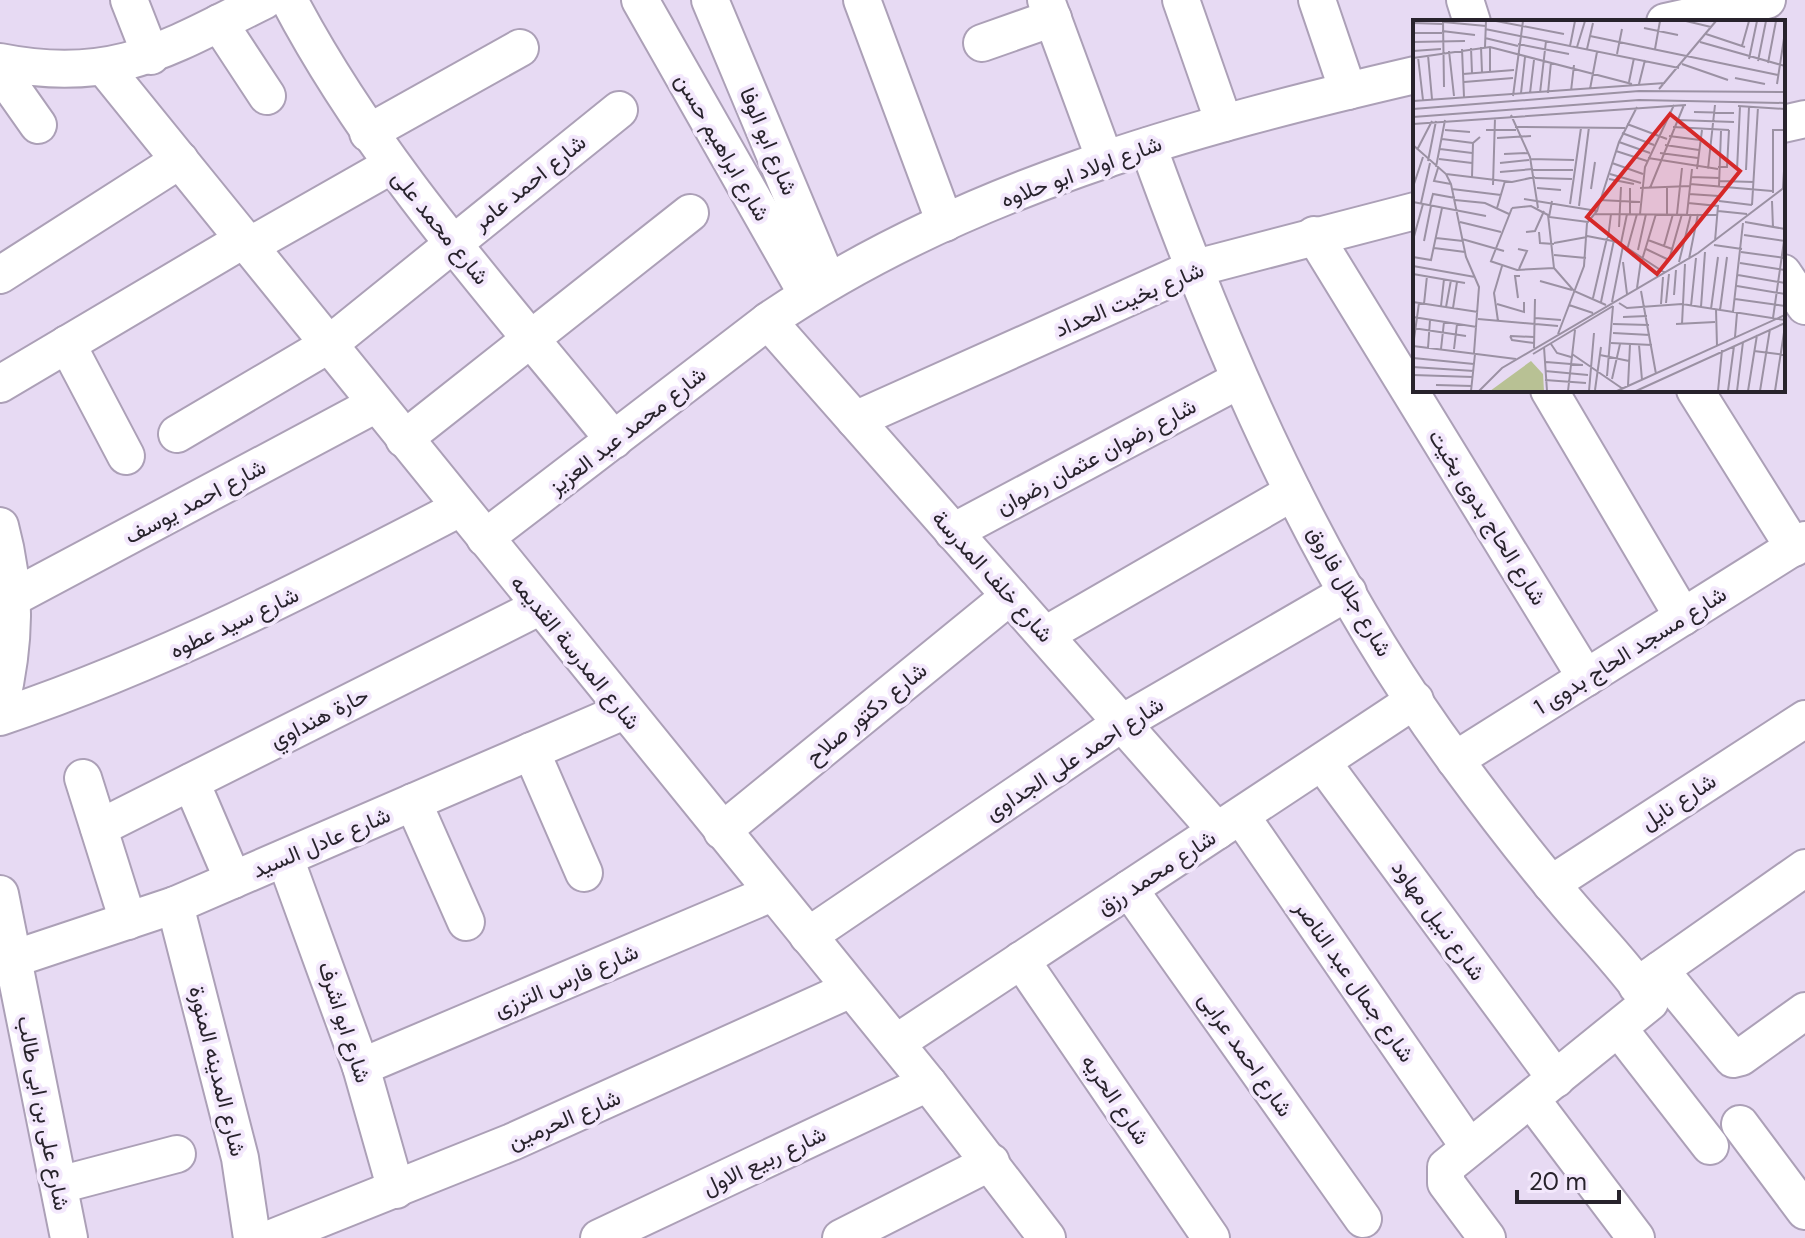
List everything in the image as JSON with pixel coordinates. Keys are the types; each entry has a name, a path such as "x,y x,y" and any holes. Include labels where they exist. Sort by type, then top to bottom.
{"street":[{"path":"129,0 151,56"},
{"name":"شارع محمد على","path":"289,0 390,166 614,440"},
{"name":"شارع ابراهيم حسن","path":"640,0 818,288"},
{"name":"شارع ابو الوفا","path":"710,0 818,288"},
{"path":"862,0 945,223"},
{"path":"1181,0 1224,123"},
{"path":"1317,0 1348,91"},
{"path":"1465,0 1471,20"},
{"path":"1674,20 1767,0"},
{"path":"0,62 48,69 104,67 151,56 242,8 267,96"},
{"path":"982,43 1050,9 1105,160"},
{"path":"368,133 520,48"},
{"name":"شارع المدرسة القديمه","path":"104,67 539,607 896,1043 1047,1238"},
{"path":"0,71 38,125"},
{"name":"شارع اولاد ابو حلاوه","path":"768,321 818,288 945,223 1105,160 1224,123 1413,75"},
{"name":"شارع احمد عامر","path":"177,434 328,345 619,110"},
{"path":"1785,124 1805,119"},
{"name":"شارع جلال فاروق","path":"1148,146 1192,269 1239,380 1293,492 1348,592 1455,760 1551,884 1730,1058 1741,1057 1805,1011"},
{"path":"0,275 180,160"},
{"path":"0,384 246,243 390,166"},
{"name":"شارع بخيت الحداد","path":"855,420 1192,269 1413,211"},
{"path":"404,439 690,213"},
{"name":"شارع الحاج بدوى بخيت","path":"1314,235 1586,678"},
{"path":"1785,276 1805,306"},
{"name":"شارع خلف المدرسة","path":"768,321 1122,723 1229,823"},
{"name":"شارع محمد عبد العزيز","path":"485,538 768,321"},
{"path":"67,344 126,456"},
{"name":"شارع رضوان عثمان رضوان","path":"953,532 1239,380"},
{"path":"1550,392 1683,617"},
{"path":"1696,392 1799,544"},
{"name":"شارع احمد يوسف","path":"14,597 376,404"},
{"path":"1045,635 1293,492"},
{"name":"شارع سيد عطوه","path":"0,717 77,691 222,629 460,508"},
{"path":"0,526 14,597 0,707"},
{"name":"شارع مسجد الحاج بدوى 1","path":"1455,760 1799,544"},
{"name":"شارع احمد على الجداوى","path":"808,936 1122,723 1348,592"},
{"name":"شارع دكتور صلاح","path":"722,831 1010,596"},
{"name":"حارة هنداوي","path":"99,828 539,607"},
{"name":"شارع محمد رزق","path":"896,1043 1415,700"},
{"name":"شارع عادل السيد","path":"7,949 128,921 175,905 624,711"},
{"name":"شارع نايل","path":"1551,884 1805,719"},
{"path":"531,751 584,873"},
{"name":"شارع نبيل مهاود","path":"1322,762 1543,1089 1636,1238"},
{"path":"83,778 128,921"},
{"path":"191,782 233,880"},
{"path":"413,802 466,922"},
{"name":"شارع جمال عبد الناصر","path":"1229,823 1469,1147"},
{"name":"شارع ابو اشرف","path":"285,858 361,1067 396,1190"},
{"path":"1487,1238 1444,1178 1446,1167 1650,1004 1648,978 1805,868"},
{"name":"شارع احمد عرابى","path":"1129,889 1363,1219"},
{"name":"شارع فارس الترزى","path":"361,1067 772,893"},
{"name":"شارع على بن ابى طالب","path":"0,894 7,949 69,1238"},
{"name":"شارع المدينه المنورة","path":"175,905 240,1158 252,1238"},
{"name":"شارع الحريه","path":"1021,960 1211,1238"},
{"name":"شارع الحرمين","path":"272,1238 396,1190 626,1093 851,989"},
{"path":"1619,1029 1710,1146"},
{"name":"شارع ربيع الاول","path":"599,1238 928,1083"},
{"path":"1740,1124 1800,1192"},
{"path":"59,1185 177,1154"},
{"path":"841,1238 890,1228 991,1162"}]}
